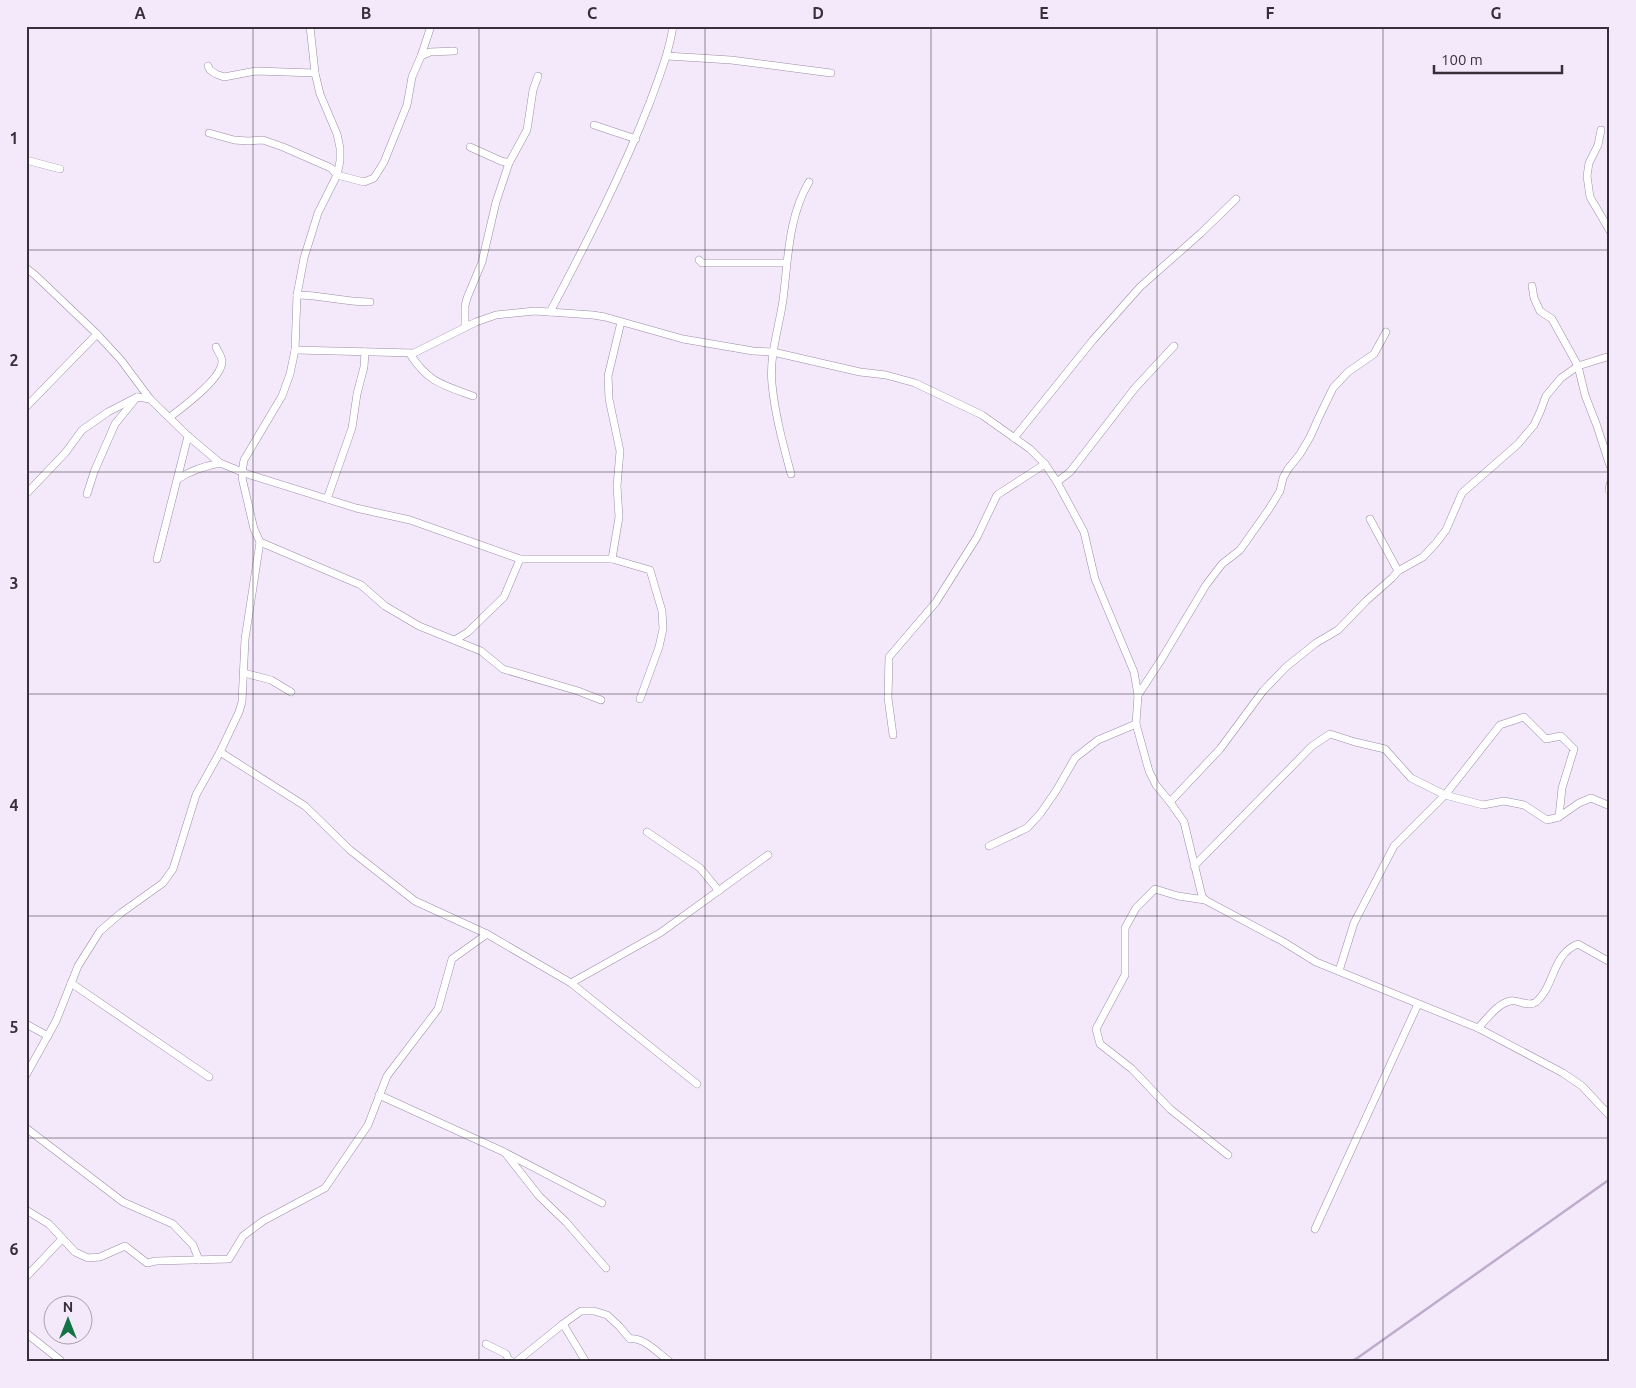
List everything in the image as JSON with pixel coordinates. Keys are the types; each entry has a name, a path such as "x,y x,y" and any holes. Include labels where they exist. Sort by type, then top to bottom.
{"street":[{"path":"26,1075 56,1021 78,966 100,931 121,913 164,883 168,877 173,868 196,795 220,752 242,702 245,639 260,542 254,529 243,482 244,460 282,396 290,374 295,350 297,295 304,258 318,213 337,175 340,161 337,134 320,94 315,73 310,26"},
{"path":"210,133 234,140 262,140 330,168 337,175 364,182 374,178 378,173 407,105 412,77 431,26"},
{"path":"550,312 636,139 667,56 673,26"},
{"path":"421,56 430,52 454,51"},
{"path":"667,56 731,60 831,73"},
{"path":"208,66 216,74 224,77 256,71 315,73"},
{"path":"465,327 467,298 482,262 496,202 510,163 527,130 533,90 538,76"},
{"path":"594,125 636,139"},
{"path":"1601,130 1598,145 1589,163 1587,176 1590,197 1610,231"},
{"path":"470,147 500,161 510,163"},
{"path":"26,160 60,169"},
{"path":"791,474 776,418 771,382 773,352 783,300 786,263 796,211 802,193 809,182"},
{"path":"1014,438 1093,340 1140,286 1201,233 1236,199"},
{"path":"699,260 702,263 786,263"},
{"path":"26,268 36,275 97,334 121,360 150,399 188,436 220,463 356,508 410,520 520,560 612,559 650,570 662,611 663,629 659,647 640,700"},
{"path":"1532,286 1534,298 1540,310 1552,319 1578,366 1585,395 1610,466"},
{"path":"297,295 314,295 356,302 370,302"},
{"path":"295,350 410,354 465,327 496,315 535,311 593,314 683,339 746,350 773,352 860,372 886,375 915,383 982,415 1030,449 1046,464 1084,532 1095,579 1134,672 1138,695 1136,724 1149,771 1156,785 1184,822 1204,900"},
{"path":"612,559 619,517 617,486 620,451 609,399 608,376 621,322"},
{"path":"1138,695 1162,660 1206,585 1222,564 1240,550 1269,510 1280,492 1283,478 1310,437 1333,388 1348,372 1374,354 1386,332"},
{"path":"26,407 97,334"},
{"path":"1057,482 1070,472 1130,395 1174,346"},
{"path":"170,417 210,385 222,366 222,360 216,348"},
{"path":"327,499 352,428 357,394 364,367 365,352"},
{"path":"410,354 419,368 430,378 445,386 473,396"},
{"path":"1170,802 1220,749 1263,691 1286,667 1316,643 1338,630 1398,570 1423,557 1436,543 1446,530 1462,493 1518,444 1534,425 1546,396 1560,378 1578,366 1610,356"},
{"path":"27,493 66,452 82,430 108,412 137,397 150,399"},
{"path":"87,494 94,472 115,424 137,397"},
{"path":"157,559 188,436"},
{"path":"178,479 196,469 220,463"},
{"path":"893,735 888,698 889,657 936,602 977,537 996,495 1046,464"},
{"path":"1370,519 1398,570"},
{"path":"260,542 361,585 385,606 419,626 481,651 502,670 578,691 601,700"},
{"path":"455,640 468,632 504,597 520,560"},
{"path":"244,673 271,680 291,692"},
{"path":"1338,971 1354,923 1394,846 1445,795 1500,725 1524,717 1546,739 1561,736 1574,749 1562,788 1559,817"},
{"path":"989,846 1027,828 1040,814 1056,791 1075,758 1098,740 1136,724"},
{"path":"1194,866 1312,746 1330,734 1385,749 1410,778 1445,795 1483,805 1504,801 1524,806 1547,820 1559,817 1579,803 1591,798 1610,806"},
{"path":"220,752 305,806 350,850 415,901 487,934 571,983 697,1084"},
{"path":"647,832 700,868 719,891"},
{"path":"571,983 660,933 768,855"},
{"path":"1228,1155 1170,1109 1132,1069 1100,1044 1096,1029 1125,975 1125,928 1136,908 1155,889 1178,896 1204,900 1282,941 1316,962 1478,1028 1563,1073 1582,1086 1610,1116"},
{"path":"26,1210 49,1224 75,1252 88,1258 100,1257 125,1246 147,1263 156,1260 228,1259 243,1236 263,1221 325,1188 368,1124 387,1076 438,1009 452,959 487,934"},
{"path":"1478,1028 1503,1004 1512,1000 1530,1005 1535,1003 1545,990 1562,956 1572,947 1578,944 1610,962"},
{"path":"72,984 209,1077"},
{"path":"1315,1229 1418,1004"},
{"path":"26,1024 48,1036"},
{"path":"379,1095 504,1152 602,1203"},
{"path":"26,1128 123,1202 173,1224 193,1245 199,1260"},
{"path":"504,1152 538,1196 572,1228 606,1268"},
{"path":"26,1277 62,1239"},
{"path":"486,1344 506,1354 509,1360 514,1362 581,1311 594,1311 607,1315 630,1339 634,1338 643,1341 670,1362"},
{"path":"562,1324 586,1362"},
{"path":"26,1333 60,1360"}],"waterway":[{"path":"1349,1362 1356,1359 1610,1179"}]}
